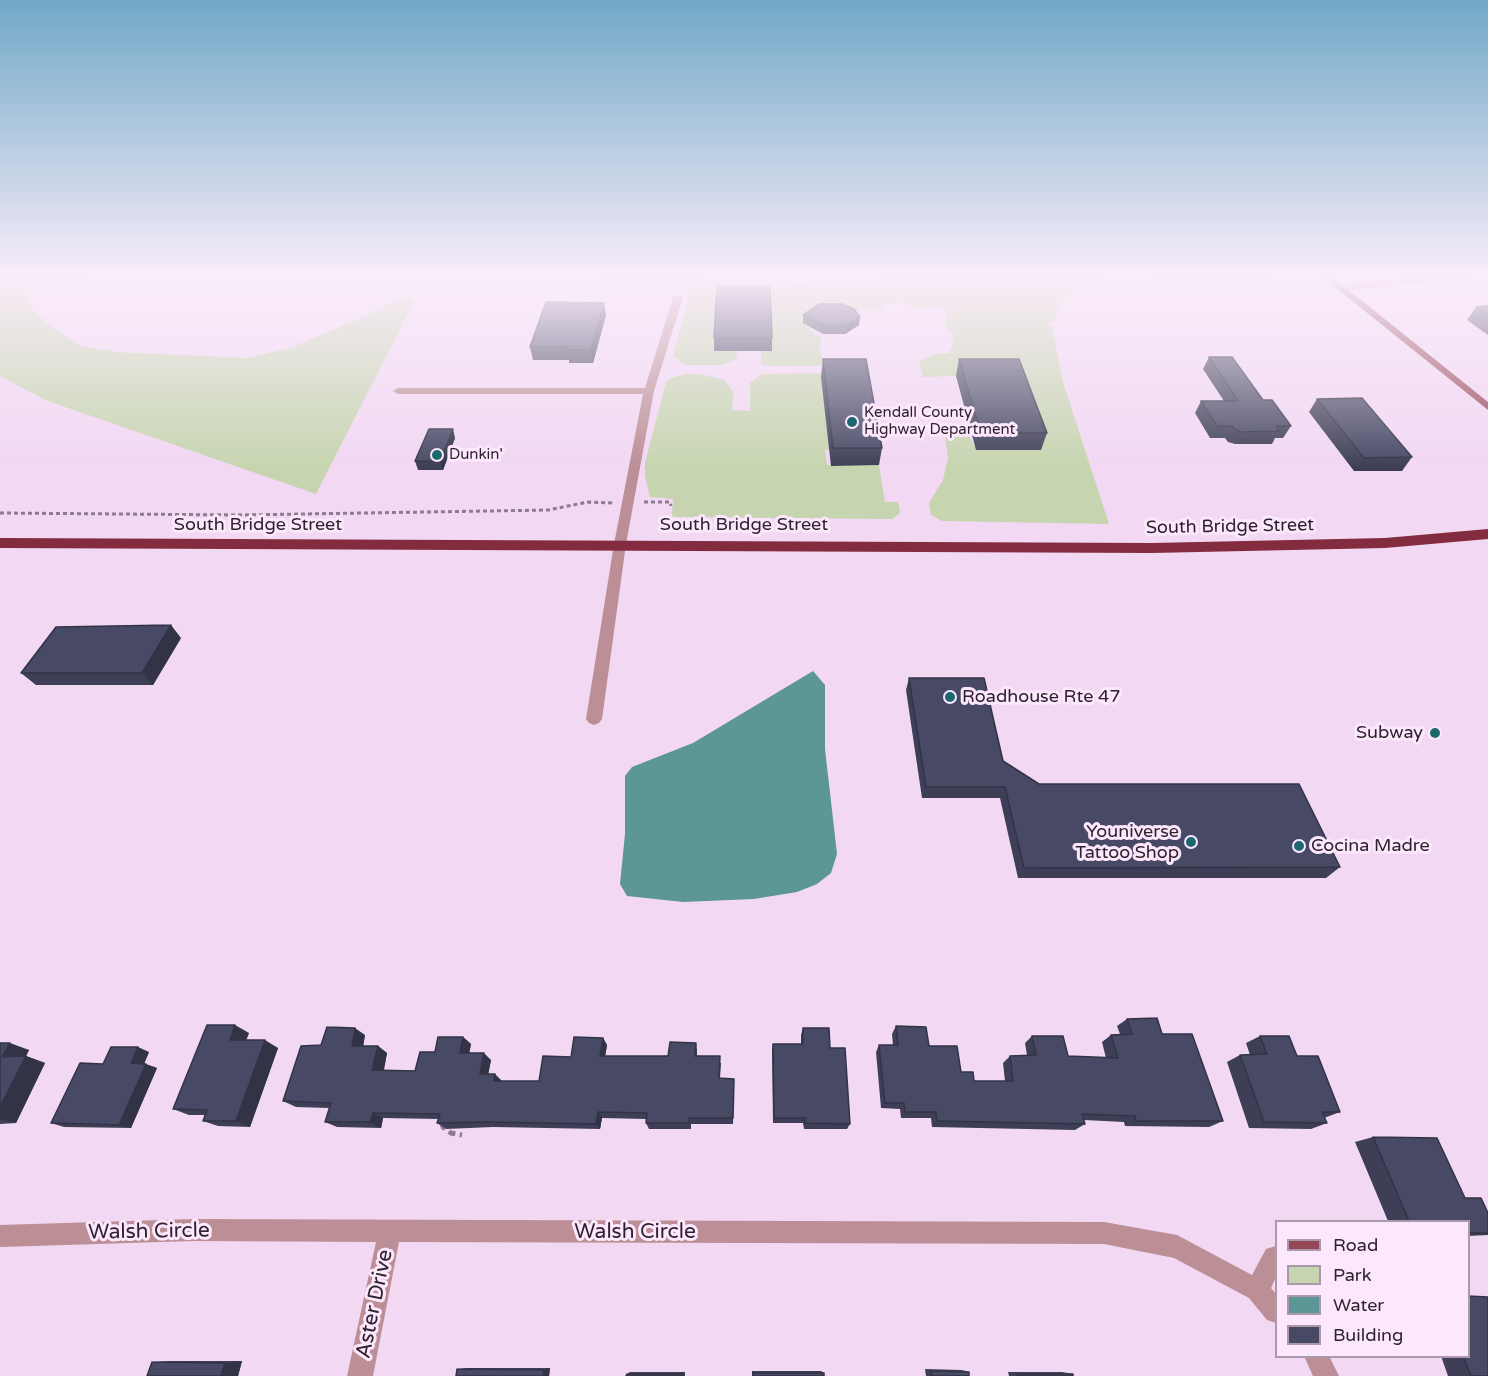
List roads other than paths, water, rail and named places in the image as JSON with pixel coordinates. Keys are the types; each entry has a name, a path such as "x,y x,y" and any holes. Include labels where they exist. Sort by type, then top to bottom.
{"highway":[{"name":"South Bridge Street","path":"0,543 1152,548 1386,543 1488,534"}],"main road":[{"path":"1404,339 1488,407"}],"street":[{"path":"594,719 620,544 650,391 665,339"},
{"path":"398,391 650,391"},
{"name":"Walsh Circle","path":"0,1236 194,1230 1104,1233 1177,1247 1257,1290 1275,1310"},
{"name":"Aster Drive","path":"360,1376 390,1231"},
{"path":"1257,1290 1274,1257"},
{"path":"1317,1358 1326,1376"}],"water":[{"path":"813,671 825,685 825,749 837,854 831,873 817,884 797,892 754,899 683,902 627,896 620,884 625,834 625,776 632,767 693,743"}],"place":[{"name":"Kendall County Highway Department","path":"852,422"},
{"name":"Dunkin'","path":"437,455"},
{"name":"Roadhouse Rte 47","path":"950,697"},
{"name":"Subway","path":"1435,733"},
{"name":"Youniverse Tattoo Shop","path":"1191,842"},
{"name":"Cocina Madre","path":"1299,846"}]}
